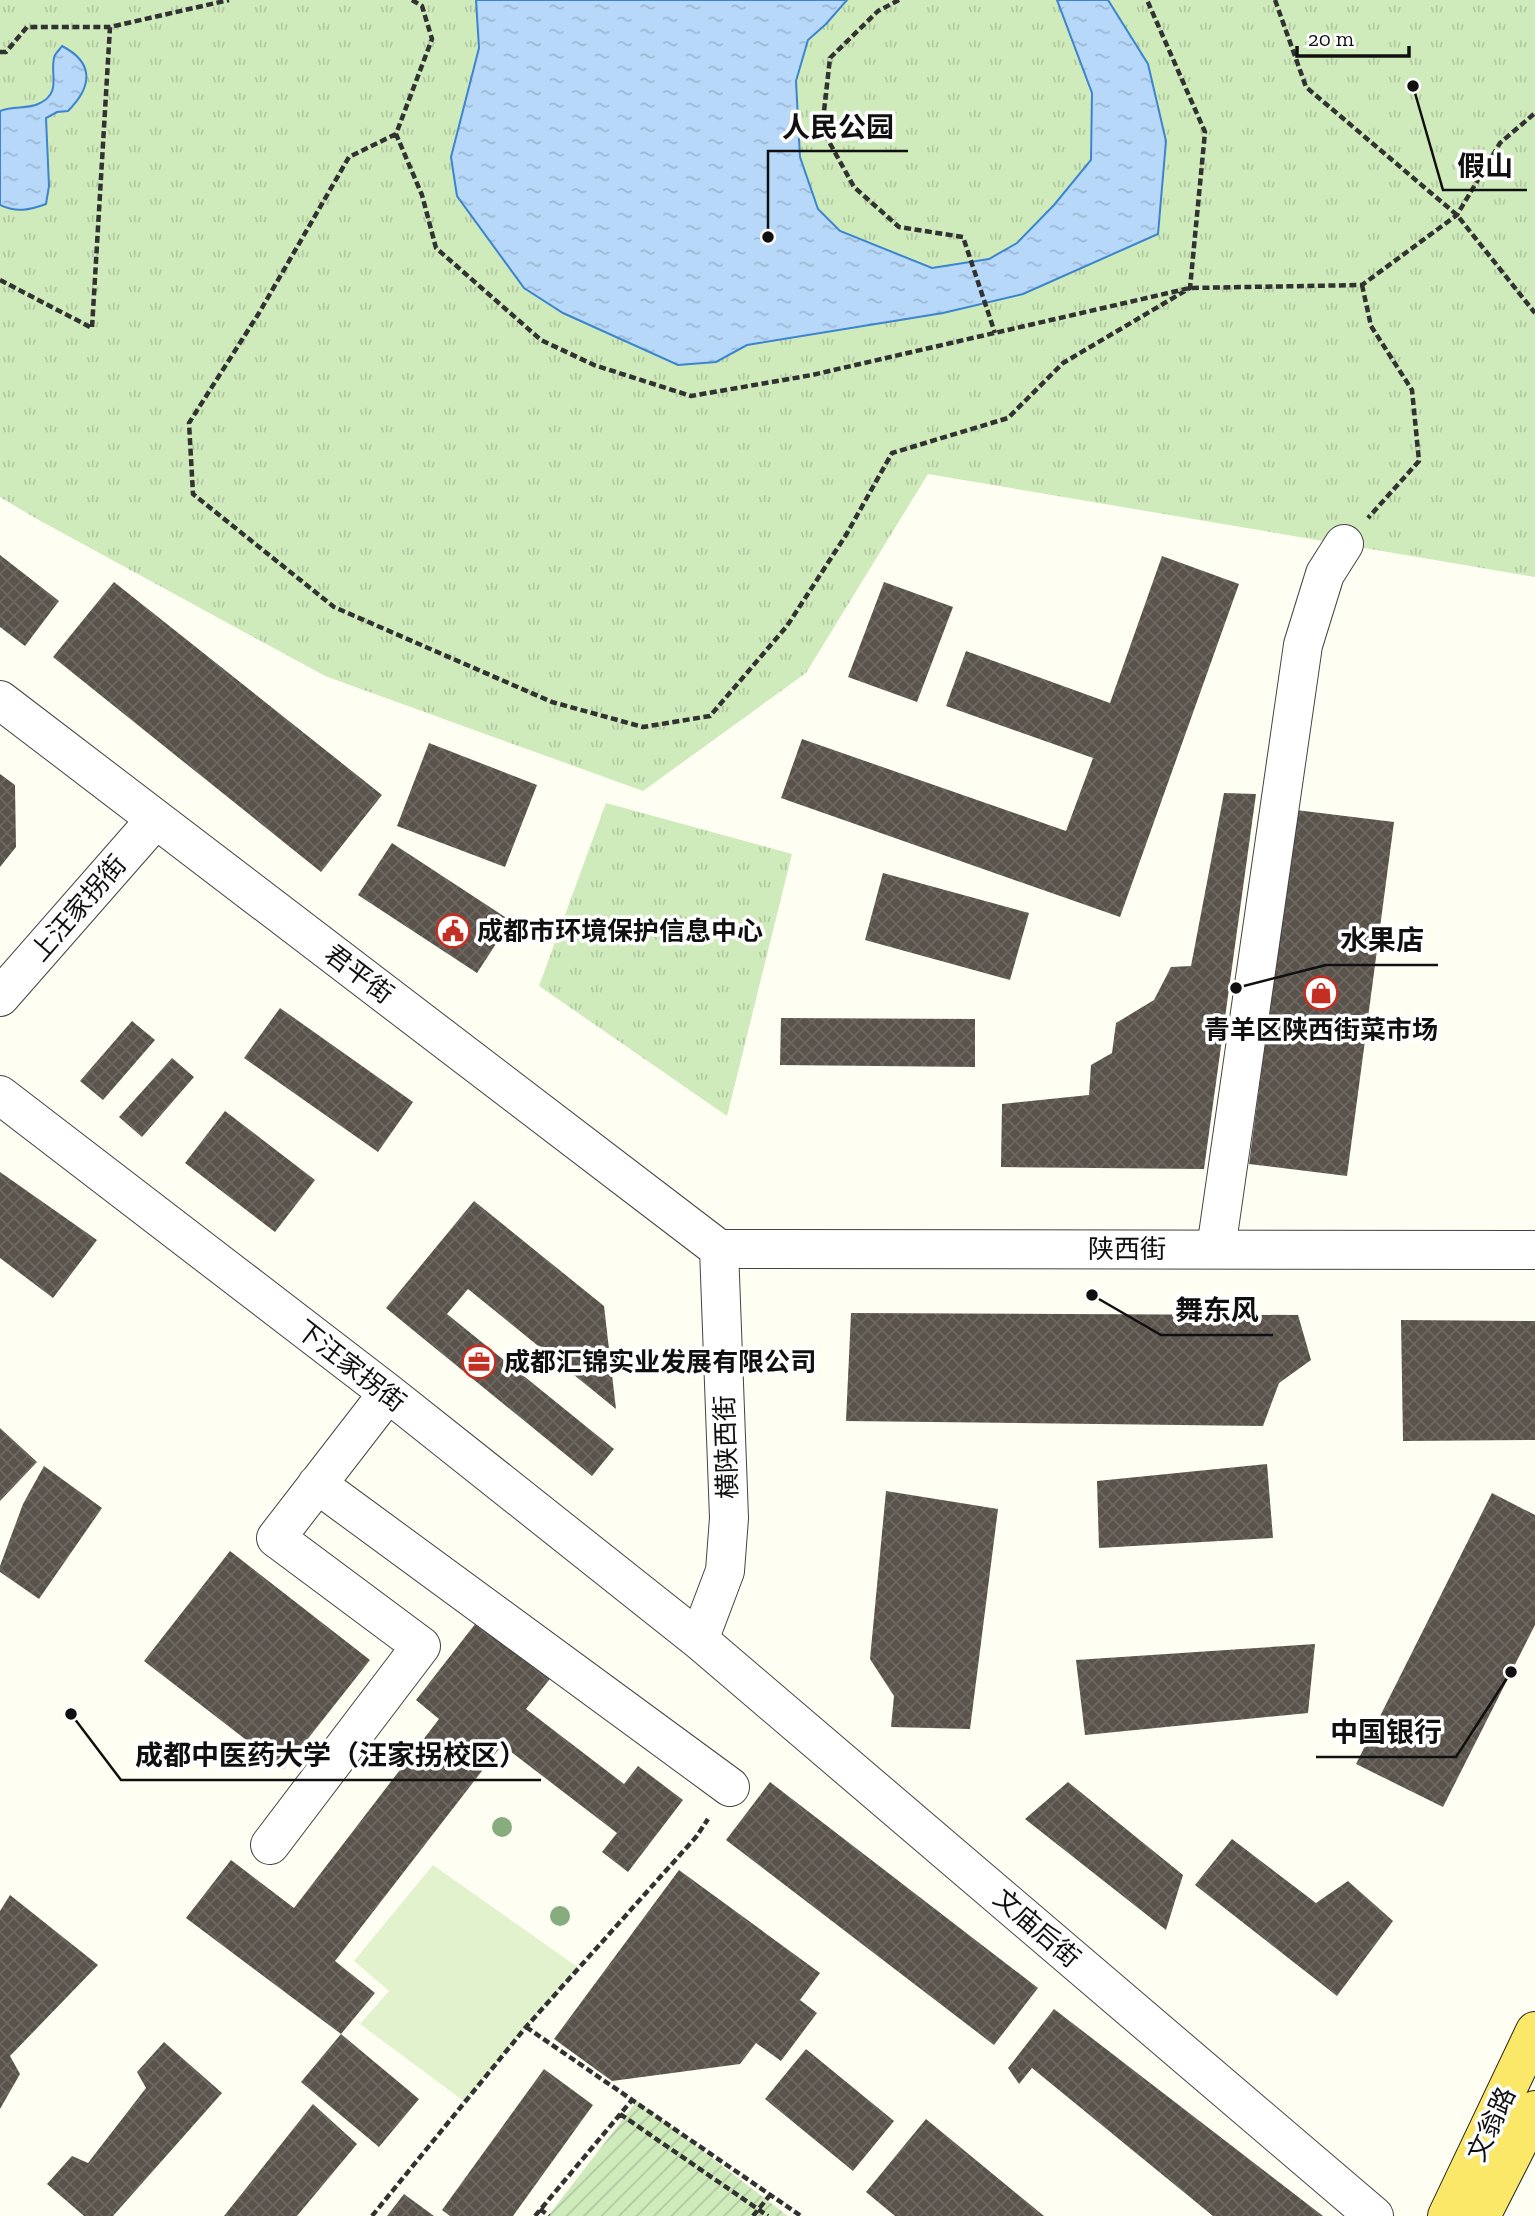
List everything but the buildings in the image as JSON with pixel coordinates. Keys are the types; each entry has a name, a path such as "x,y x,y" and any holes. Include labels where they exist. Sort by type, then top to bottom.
{"main road":[{"name":"文翁路","path":"1447,2216 1535,2031"},
{"name":"文翁路","path":"1481,2216 1535,2110"}],"street":[{"path":"1216,1249 1303,645 1325,574 1344,544"},
{"name":"君平街","path":"0,700 719,1249"},
{"name":"上汪家拐街","path":"0,997 156,819"},
{"name":"下汪家拐街","path":"0,1095 388,1393 699,1640"},
{"name":"陕西街","path":"719,1249 1535,1250"},
{"name":"横陕西街","path":"699,1640 725,1571 729,1518 719,1249"},
{"path":"270,1845 421,1646 276,1538 388,1393"},
{"path":"317,1484 730,1787"},
{"name":"文庙后街","path":"699,1640 1374,2216"}],"path":[{"path":"0,52 6,52 27,27 110,27 229,0"},
{"path":"412,0 422,6 432,39 396,134 349,157 259,313 190,423 193,495 334,607 552,702 643,727 710,716 788,626 846,535 892,453 1008,418 1063,363 1190,289"},
{"path":"899,0 878,11 830,58 822,129 854,187 899,227 963,237 995,333"},
{"path":"1147,0 1205,132 1190,289"},
{"path":"1275,0 1306,87 1457,215 1535,313"},
{"path":"0,280 92,328 110,27"},
{"path":"396,134 422,195 436,248 541,340 594,365 691,397 812,375 1190,289 1362,285 1457,215 1500,143 1535,113"},
{"path":"1344,544 1419,461 1412,390 1371,326 1362,285"},
{"path":"372,2216 526,2027 696,1837 730,1787"},
{"path":"526,2027 801,2216"},
{"path":"535,2216 632,2100"},
{"path":"620,2114 768,2216"},
{"path":"753,2216 770,2195"},
{"path":"540,2209 549,2216"}],"green space":[{"path":"0,0 1535,0 1535,577 928,474 806,673 643,791 325,676 0,497"},
{"path":"606,803 792,854 727,1116 539,986"},
{"path":"433,1865 579,1968 526,2027 465,2102 360,2024 389,1991 354,1961"},
{"path":"637,2101 788,2216 548,2216"}],"water":[{"path":"476,0 847,0 808,40 796,81 800,157 818,209 840,231 932,268 989,259 1017,243 1054,205 1091,160 1092,93 1057,0 1108,0 1148,64 1166,141 1158,234 1023,294 943,313 747,345 716,362 678,365 563,313 524,288 457,196 451,157 479,48"},
{"path":"62,46 80,60 86,76 82,93 68,111 57,112 46,118 49,186 46,204 23,210 6,208 0,205 0,111 34,106 51,94 54,81 53,61"}],"place":[{"name":"假山","path":"1413,86"},
{"name":"人民公园","path":"768,237"},
{"name":"成都市环境保护信息中心","path":"453,931"},
{"name":"水果店","path":"1236,988"},
{"name":"青羊区陕西街菜市场","path":"1321,993"},
{"name":"舞东风","path":"1092,1295"},
{"name":"成都汇锦实业发展有限公司","path":"479,1362"},
{"name":"中国银行","path":"1511,1672"},
{"name":"成都中医药大学（汪家拐校区）","path":"71,1714"}]}
